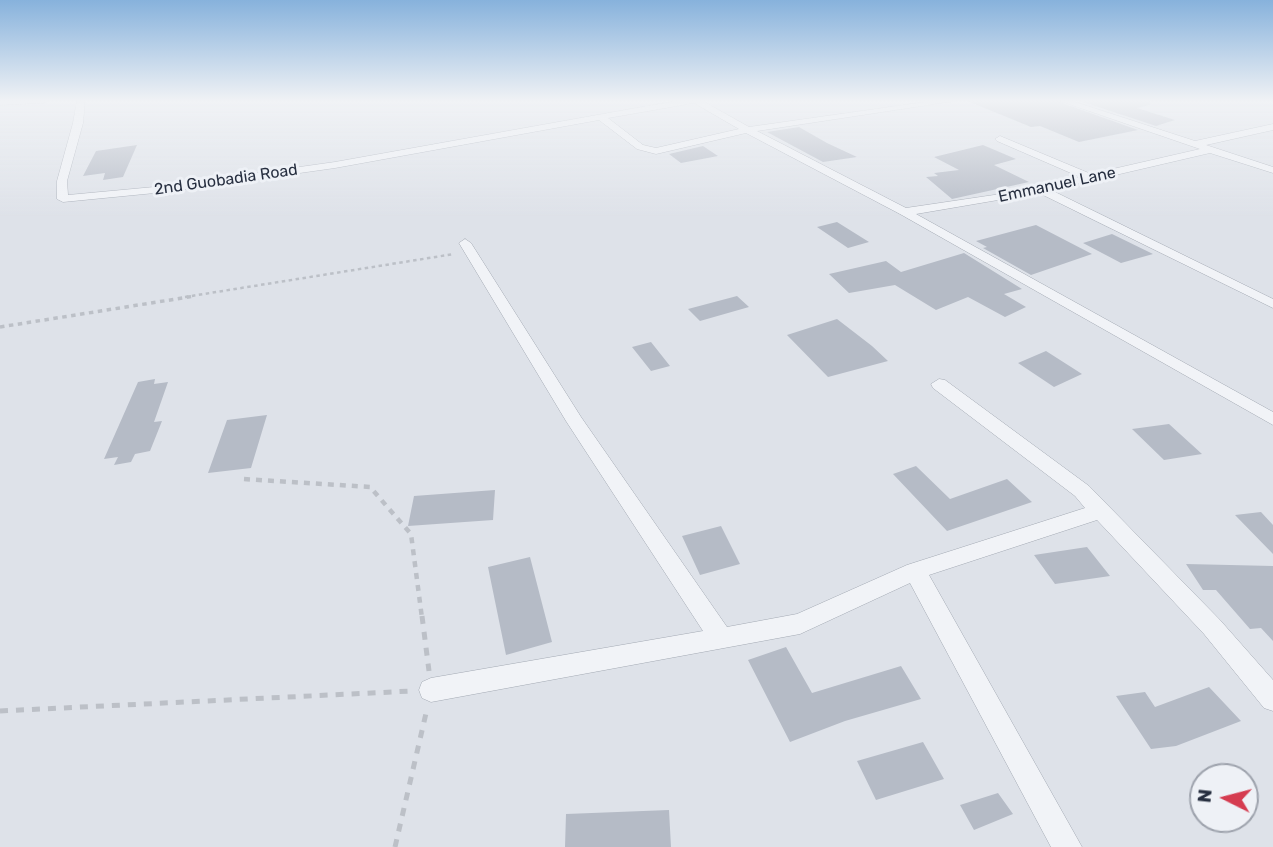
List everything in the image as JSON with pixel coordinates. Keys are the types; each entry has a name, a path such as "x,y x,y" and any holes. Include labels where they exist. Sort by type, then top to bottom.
{"street":[{"name":"2nd Guobadia Road","path":"73,140 62,181 63,199 165,189 335,165 472,140"},
{"path":"630,140 648,150 705,140"},
{"path":"765,140 904,212 1273,419"},
{"path":"1001,140 1093,179"},
{"path":"1181,140 1273,170"},
{"path":"1195,144 1216,140"},
{"name":"Emmanuel Lane","path":"904,212 1041,190 1209,150"},
{"path":"1041,190 1273,304"},
{"path":"468,247 575,421 721,638"},
{"path":"939,384 1082,491 1212,627 1273,699"},
{"path":"431,690 800,624 915,571 1094,513 1096,506"},
{"path":"915,571 1067,847"}],"path":[{"path":"0,327 468,247"},
{"path":"243,479 370,487 411,534 431,690 395,847"},
{"path":"0,711 431,690"}],"building":[{"path":"781,140 821,140 857,157 823,162"},
{"path":"137,145 123,177 103,180 105,173 83,176 96,151"},
{"path":"983,145 1016,159 994,165 1029,182 952,199 926,177 938,176 934,173 959,170 934,157"},
{"path":"703,146 718,156 681,163 669,154"},
{"path":"837,222 869,242 848,248 817,227"},
{"path":"1036,225 1092,254 1031,275 983,248 987,247 976,241"},
{"path":"1112,234 1153,254 1121,263 1083,243"},
{"path":"964,253 1022,289 1004,294 1026,307 1005,317 968,297 936,310 895,285 849,293 829,274 886,261 901,272"},
{"path":"737,296 749,307 700,321 688,309"},
{"path":"837,319 888,361 828,377 787,335"},
{"path":"651,342 670,366 651,371 632,347"},
{"path":"1046,351 1082,374 1054,387 1018,363"},
{"path":"155,379 154,384 168,382 154,422 162,421 150,451 135,454 131,462 114,465 118,457 104,459 138,382"},
{"path":"267,415 251,468 208,473 227,420"},
{"path":"1169,424 1202,454 1164,460 1132,429"},
{"path":"916,466 950,499 1007,479 1032,502 947,531 893,474"},
{"path":"495,490 493,520 408,526 414,496"},
{"path":"1261,512 1273,525 1273,554 1235,515"},
{"path":"721,526 740,564 700,575 682,536"},
{"path":"1087,547 1110,576 1055,584 1034,555"},
{"path":"530,557 552,642 506,655 488,567"},
{"path":"1186,564 1273,566 1273,641 1261,628 1250,629 1216,590 1203,590"},
{"path":"786,647 812,693 901,666 921,699 845,721 790,742 748,660"},
{"path":"1209,687 1241,721 1176,746 1151,749 1116,696 1145,692 1155,707"},
{"path":"923,742 944,779 876,800 857,761"},
{"path":"998,793 1013,814 974,830 960,805"},
{"path":"669,810 671,847 565,847 566,814"}]}
